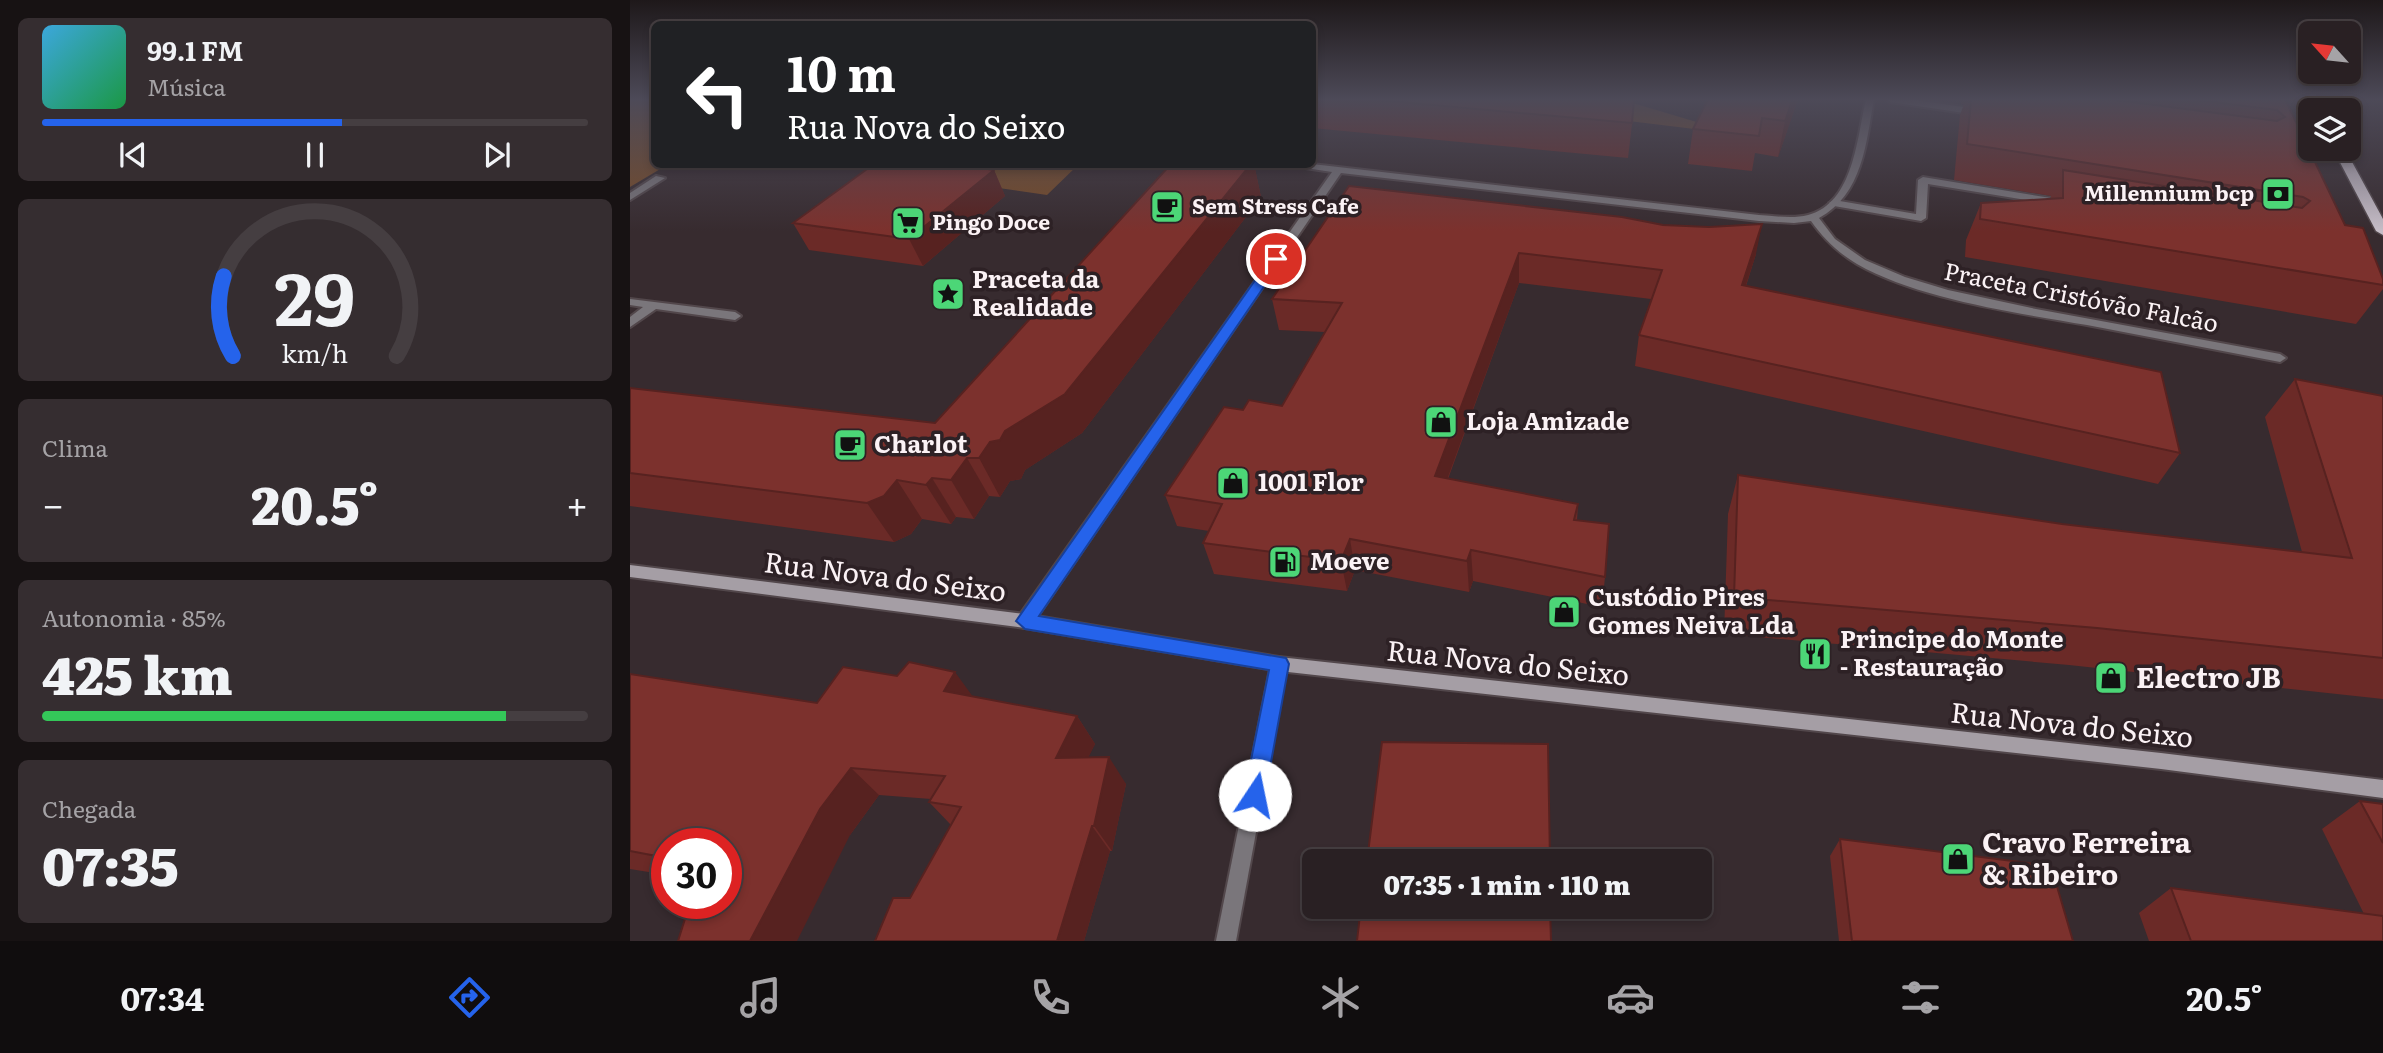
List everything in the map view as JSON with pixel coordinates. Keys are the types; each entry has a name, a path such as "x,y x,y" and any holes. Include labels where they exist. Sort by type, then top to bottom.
{"main road":[{"path":"2345,161 2383,231"},
{"name":"Rua Nova do Seixo","path":"630,571 1025,621 1279,664 2147,759 2383,789"}],"street":[{"path":"1310,168 1759,218 1813,217 1835,203 1849,187 1860,143"},
{"path":"1025,621 1337,172"},
{"path":"630,197 660,178"},
{"path":"1835,203 1921,218 1923,180 2073,205"},
{"name":"Praceta Cristóvão Falcão","path":"1813,217 1825,237 1849,254 1932,290 2280,358"},
{"path":"630,302 735,316"},
{"path":"630,323 654,305"},
{"path":"1226,941 1279,664"}],"shaded area":[{"path":"630,143 651,143 651,168 662,168 630,187"},
{"path":"927,168 1075,168 1047,195 915,176"}],"building":[{"path":"1967,143 2298,143 2298,161 2315,161 2345,225 2363,228 2383,285 1980,219 1981,203 2063,198 2063,170 2302,208 2310,201 2303,197"},
{"path":"869,168 994,170 909,239 793,223"},
{"path":"1167,168 1248,168 1065,394 1005,431 1000,440 990,442 979,458 967,458 951,480 932,478 926,485 897,480 884,496 867,503 630,473 630,388 935,423"},
{"path":"1349,186 1622,217 1663,225 1709,227 1762,224 1742,285 2161,372 2180,453 1639,335 1662,270 1519,253 1435,476 1578,504 1574,520 1609,524 1605,577 1471,550 1467,561 1350,539 1341,561 1203,543 1222,504 1165,495 1224,407 1243,410 1249,400 1282,406 1342,303 1272,299"},
{"path":"2295,379 2383,396 2383,658 2097,628 1734,597 1738,475 2062,524 2352,558"},
{"path":"909,662 955,672 944,691 1077,716 1056,758 1109,757 1094,826 1057,941 875,941 893,898 910,898 961,807 929,802 945,776 851,768 820,809 750,941 678,941 685,919 742,919 742,828 651,828 651,855 630,851 630,674 817,703 843,667 897,676"},
{"path":"1382,742 1548,744 1550,849 1369,849"},
{"path":"2360,801 2383,804 2383,843"},
{"path":"1840,839 2051,866 2073,941 1852,941"},
{"path":"2171,888 2383,916 2383,941 2191,941"},
{"path":"1360,919 1550,919 1551,941 1357,941"}],"place":[{"name":"Millennium bcp","path":"2278,194"},
{"name":"Sem Stress Cafe","path":"1167,207"},
{"name":"Pingo Doce","path":"908,223"},
{"name":"Praceta da Realidade","path":"948,294"},
{"name":"Loja Amizade","path":"1441,422"},
{"name":"Charlot","path":"850,445"},
{"name":"1001 Flor","path":"1233,483"},
{"name":"Moeve","path":"1285,562"},
{"name":"Custódio Pires Gomes Neiva Lda","path":"1564,612"},
{"name":"Principe do Monte - Restauração","path":"1815,654"},
{"name":"Electro JB","path":"2111,678"},
{"name":"Cravo Ferreira & Ribeiro","path":"1958,859"}],"route":[{"path":"1255,795 1279,664 1025,621 1276,259"}]}
